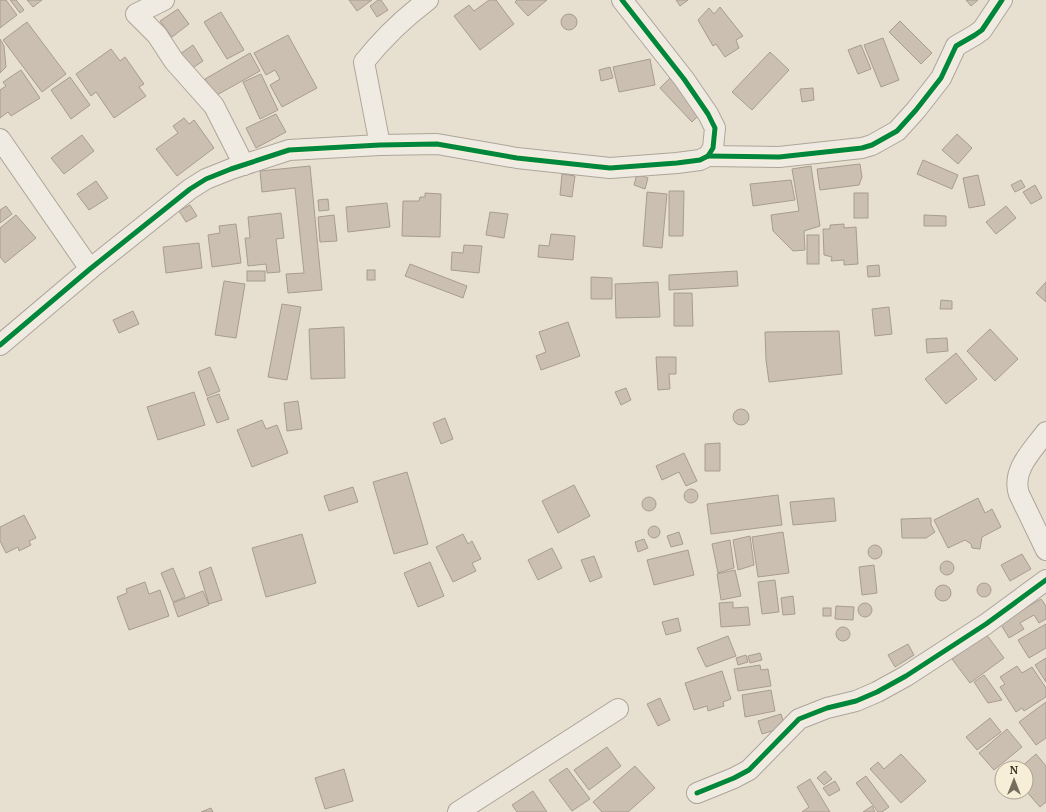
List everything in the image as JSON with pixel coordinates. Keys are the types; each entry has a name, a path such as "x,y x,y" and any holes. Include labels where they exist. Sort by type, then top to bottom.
{"street":[{"path":"131,7 164,0"},
{"path":"380,145 364,62 400,23 428,0"},
{"path":"622,0 684,79 708,114 715,128 713,148 708,156"},
{"path":"0,345 90,269 190,189 206,179 289,150 380,145 437,144 517,158 610,168 677,163 700,160 708,156 780,157 862,148 872,145 897,131 905,123 941,78 956,46 975,36 982,30 1002,0"},
{"path":"131,7 157,35 174,61 214,106 244,165"},
{"path":"714,137 732,157"},
{"path":"0,139 90,269"},
{"path":"1046,432 1020,467 1016,478 1016,484 1019,494 1046,550"},
{"path":"697,792 734,778 749,770 799,719 827,708 856,701 906,676 986,624 1046,580"},
{"path":"458,812 618,709"}],"building":[{"path":"0,0 6,0 17,15 0,28"},
{"path":"10,0 16,0 24,10 20,13"},
{"path":"27,0 42,0 33,7"},
{"path":"349,0 372,0 357,11"},
{"path":"378,0 381,0 388,10 377,17 370,6"},
{"path":"489,0 496,0 514,24 480,50 454,16 469,5 474,11"},
{"path":"517,0 547,0 528,16 515,2"},
{"path":"676,0 688,0 680,6"},
{"path":"966,0 978,0 971,6"},
{"path":"720,7 743,36 736,40 739,48 725,57 716,44 713,46 698,20 709,8 714,14"},
{"path":"178,9 189,24 172,37 160,21"},
{"path":"221,12 244,50 227,59 204,22"},
{"path":"566,14 572,14 577,19 575,28 572,30 566,30 561,25 561,19"},
{"path":"900,21 932,53 921,64 889,32"},
{"path":"27,22 66,74 42,92 3,40"},
{"path":"288,35 317,88 282,107 270,85 280,79 275,70 266,75 254,53"},
{"path":"883,38 899,80 881,87 864,45"},
{"path":"0,39 4,46 6,67 0,73"},
{"path":"193,45 203,61 191,69 180,54"},
{"path":"861,45 871,69 858,74 848,50"},
{"path":"111,49 120,61 125,57 144,84 139,87 146,96 114,118 96,92 91,96 76,74"},
{"path":"770,52 789,70 752,110 732,92"},
{"path":"250,53 260,71 215,96 205,79"},
{"path":"650,59 655,85 619,92 613,67"},
{"path":"610,67 613,78 601,81 599,70"},
{"path":"21,70 40,98 11,116 8,112 0,118 0,90 6,86 3,82"},
{"path":"261,74 278,110 260,119 243,82"},
{"path":"70,77 90,105 71,119 51,90"},
{"path":"670,78 702,112 692,122 660,88"},
{"path":"813,88 814,100 802,102 800,89"},
{"path":"276,114 286,132 256,148 246,128"},
{"path":"184,118 189,124 194,120 214,148 177,176 156,149 178,133 173,126"},
{"path":"957,134 972,148 958,164 942,150"},
{"path":"82,135 94,151 64,174 51,158"},
{"path":"923,160 958,175 952,189 917,174"},
{"path":"860,164 862,177 859,185 820,190 817,169"},
{"path":"310,166 322,290 288,293 286,274 304,273 295,188 262,192 260,171"},
{"path":"811,166 820,226 804,231 805,250 793,251 773,231 771,215 799,211 792,169"},
{"path":"562,174 575,176 572,197 560,195"},
{"path":"637,174 648,178 645,189 634,185"},
{"path":"978,175 985,205 969,208 963,178"},
{"path":"791,180 795,200 753,206 750,184"},
{"path":"1021,180 1025,187 1015,192 1011,185"},
{"path":"96,181 108,198 89,210 77,194"},
{"path":"1035,185 1042,198 1031,204 1023,192"},
{"path":"669,191 684,191 683,236 669,236"},
{"path":"647,192 667,194 662,248 643,246"},
{"path":"425,193 441,194 440,237 402,236 403,201 419,201 420,197 425,197"},
{"path":"854,193 868,193 868,218 854,218"},
{"path":"328,199 329,210 319,211 318,200"},
{"path":"387,203 390,227 348,232 346,207"},
{"path":"190,205 197,216 186,222 179,211"},
{"path":"6,206 12,214 0,223 0,210"},
{"path":"1006,206 1016,218 996,234 986,222"},
{"path":"490,212 508,214 504,238 486,235"},
{"path":"281,213 284,238 276,239 280,272 267,273 266,264 248,266 245,238 250,238 248,217"},
{"path":"16,215 36,238 5,263 0,257 0,228"},
{"path":"334,215 337,241 320,242 318,217"},
{"path":"924,215 946,216 946,226 924,226"},
{"path":"236,224 241,263 212,267 208,235 220,233 219,226"},
{"path":"844,224 844,228 856,227 858,264 844,265 844,260 831,261 832,257 824,255 823,229 830,229 830,225"},
{"path":"551,234 575,236 573,260 538,257 539,245 549,246"},
{"path":"807,235 819,235 819,264 807,264"},
{"path":"199,243 202,268 166,273 163,247"},
{"path":"464,245 482,246 479,273 451,270 452,252 463,253"},
{"path":"410,264 467,286 463,298 405,276"},
{"path":"879,265 880,276 868,277 867,266"},
{"path":"367,270 375,270 375,280 367,280"},
{"path":"247,271 265,271 265,281 247,281"},
{"path":"737,271 738,286 669,290 669,275"},
{"path":"591,277 612,278 612,299 591,299"},
{"path":"224,281 245,284 236,338 215,335"},
{"path":"658,282 660,317 616,318 615,284"},
{"path":"1046,282 1046,302 1036,293"},
{"path":"674,293 692,293 693,326 674,326"},
{"path":"941,300 952,301 952,309 940,309"},
{"path":"282,304 301,307 287,380 268,377"},
{"path":"889,307 892,334 875,336 872,309"},
{"path":"133,311 139,324 119,333 113,320"},
{"path":"568,322 580,356 541,370 536,356 546,352 539,332"},
{"path":"344,327 345,378 311,379 309,329"},
{"path":"990,329 1018,359 995,381 967,351"},
{"path":"839,331 842,374 769,382 766,360 765,332"},
{"path":"947,338 948,351 927,353 926,339"},
{"path":"956,353 977,379 946,404 925,379"},
{"path":"656,357 676,357 676,374 669,374 670,389 658,390"},
{"path":"210,367 220,391 207,396 198,372"},
{"path":"626,388 631,400 621,405 615,392"},
{"path":"194,392 205,425 158,440 147,407"},
{"path":"219,394 229,419 217,423 207,398"},
{"path":"298,401 302,429 287,431 284,403"},
{"path":"738,409 744,409 749,414 747,423 744,425 738,425 733,420 733,414"},
{"path":"445,418 453,439 441,444 433,423"},
{"path":"262,420 266,429 277,425 288,453 252,467 237,430"},
{"path":"720,443 720,471 705,471 705,444"},
{"path":"684,453 697,481 686,486 679,472 662,480 656,466"},
{"path":"407,472 428,544 394,554 373,482"},
{"path":"574,485 590,516 558,533 542,501"},
{"path":"353,487 358,502 329,511 324,496"},
{"path":"688,489 694,489 698,493 698,499 694,503 688,503 684,499 684,493"},
{"path":"778,495 782,525 711,534 707,504"},
{"path":"649,497 654,499 656,504 654,509 649,511 644,509 642,504 644,499"},
{"path":"834,498 836,521 793,525 790,502"},
{"path":"978,498 985,513 992,509 1001,527 982,537 980,549 972,548 971,544 965,540 948,548 934,520"},
{"path":"24,515 36,538 29,541 31,545 19,551 18,547 6,553 0,541 0,527"},
{"path":"931,518 931,525 935,532 926,538 902,538 901,519"},
{"path":"654,526 658,528 660,532 658,536 654,538 650,536 648,532 650,528"},
{"path":"679,532 683,544 671,547 667,536"},
{"path":"783,532 789,573 758,577 752,537"},
{"path":"302,534 316,583 266,597 252,548"},
{"path":"463,534 468,544 472,541 481,559 472,563 476,571 453,582 436,547"},
{"path":"750,536 754,565 738,570 733,540"},
{"path":"644,539 648,548 638,552 635,542"},
{"path":"730,540 734,568 718,573 712,544"},
{"path":"872,545 878,545 882,549 882,555 878,559 872,559 868,555 868,549"},
{"path":"552,548 562,568 538,580 528,560"},
{"path":"688,550 694,575 654,585 647,560"},
{"path":"1022,554 1031,569 1010,581 1001,565"},
{"path":"594,556 602,577 590,582 581,560"},
{"path":"944,561 950,561 954,565 954,571 950,575 944,575 940,571 940,565"},
{"path":"430,562 444,596 418,607 404,573"},
{"path":"874,565 877,593 862,595 859,567"},
{"path":"211,567 222,600 209,604 199,572"},
{"path":"173,568 185,597 173,602 161,573"},
{"path":"735,570 741,596 721,600 717,574"},
{"path":"775,580 779,612 762,614 758,582"},
{"path":"145,582 149,594 160,590 169,616 129,630 117,597 127,593 126,589"},
{"path":"981,583 987,583 991,587 991,593 987,597 981,597 977,593 977,587"},
{"path":"943,585 949,587 951,593 949,599 943,601 937,599 935,593 937,587"},
{"path":"203,591 209,605 178,617 173,603"},
{"path":"793,596 795,614 783,615 781,598"},
{"path":"1041,599 1046,606 1046,619 1039,623 1034,615 1020,623 1024,629 1009,638 1000,623"},
{"path":"733,602 733,608 748,607 750,625 721,627 719,603"},
{"path":"865,603 870,605 872,610 870,615 865,617 860,615 858,610 860,605"},
{"path":"836,606 854,607 853,620 835,619"},
{"path":"823,608 831,608 831,616 823,616"},
{"path":"678,618 681,631 666,635 662,622"},
{"path":"1046,624 1046,648 1029,658 1018,640"},
{"path":"843,627 848,629 850,634 848,639 843,641 838,639 836,634 838,629"},
{"path":"986,634 1004,658 970,683 952,659"},
{"path":"728,636 736,656 706,667 697,648"},
{"path":"908,644 914,655 895,667 888,655"},
{"path":"760,653 762,660 750,663 748,656"},
{"path":"746,655 748,662 738,665 736,658"},
{"path":"1046,658 1046,682 1035,665"},
{"path":"760,665 761,670 768,669 771,686 738,691 734,669"},
{"path":"1017,666 1022,673 1032,667 1046,688 1046,697 1024,711 1022,708 1016,712 1000,687 1005,684 1000,677"},
{"path":"722,671 731,699 723,702 724,706 708,711 707,706 694,710 685,683"},
{"path":"984,675 1002,700 988,703 974,682"},
{"path":"771,690 775,711 745,717 742,695"},
{"path":"660,698 670,720 658,726 647,704"},
{"path":"1046,702 1046,738 1036,745 1019,722"},
{"path":"781,714 785,727 762,734 758,721"},
{"path":"990,718 1001,732 977,750 966,737"},
{"path":"1007,729 1022,747 1006,760 994,760 994,770 979,753"},
{"path":"607,747 621,766 589,790 574,770"},
{"path":"901,754 926,781 901,803 870,769 878,762 884,769"},
{"path":"1036,754 1046,766 1046,802 1040,807 1034,800 1034,760 1029,760"},
{"path":"635,766 655,788 628,812 602,812 593,802"},
{"path":"567,768 590,799 572,811 549,780"},
{"path":"344,769 353,801 325,809 315,778"},
{"path":"825,771 832,779 824,785 817,778"},
{"path":"866,776 889,807 882,812 878,812 856,783"},
{"path":"810,779 830,812 802,812 809,807 797,787"},
{"path":"835,781 840,790 829,796 823,788"},
{"path":"533,791 547,812 517,812 512,805"},
{"path":"872,806 875,812 863,812"},
{"path":"211,808 213,812 201,812"}],"cycle path":[{"path":"0,345 90,269 190,189 206,179 231,169 289,150 380,145 437,144 517,158 610,168 677,163 700,160 708,156 713,148 715,128 708,114 684,79 622,0"},
{"path":"708,156 779,157 862,148 872,145 897,131 916,110 941,78 956,46 982,30 1002,0"},
{"path":"697,793 734,778 749,770 799,719 827,708 856,701 877,692 906,676 986,624 1046,580"}]}
